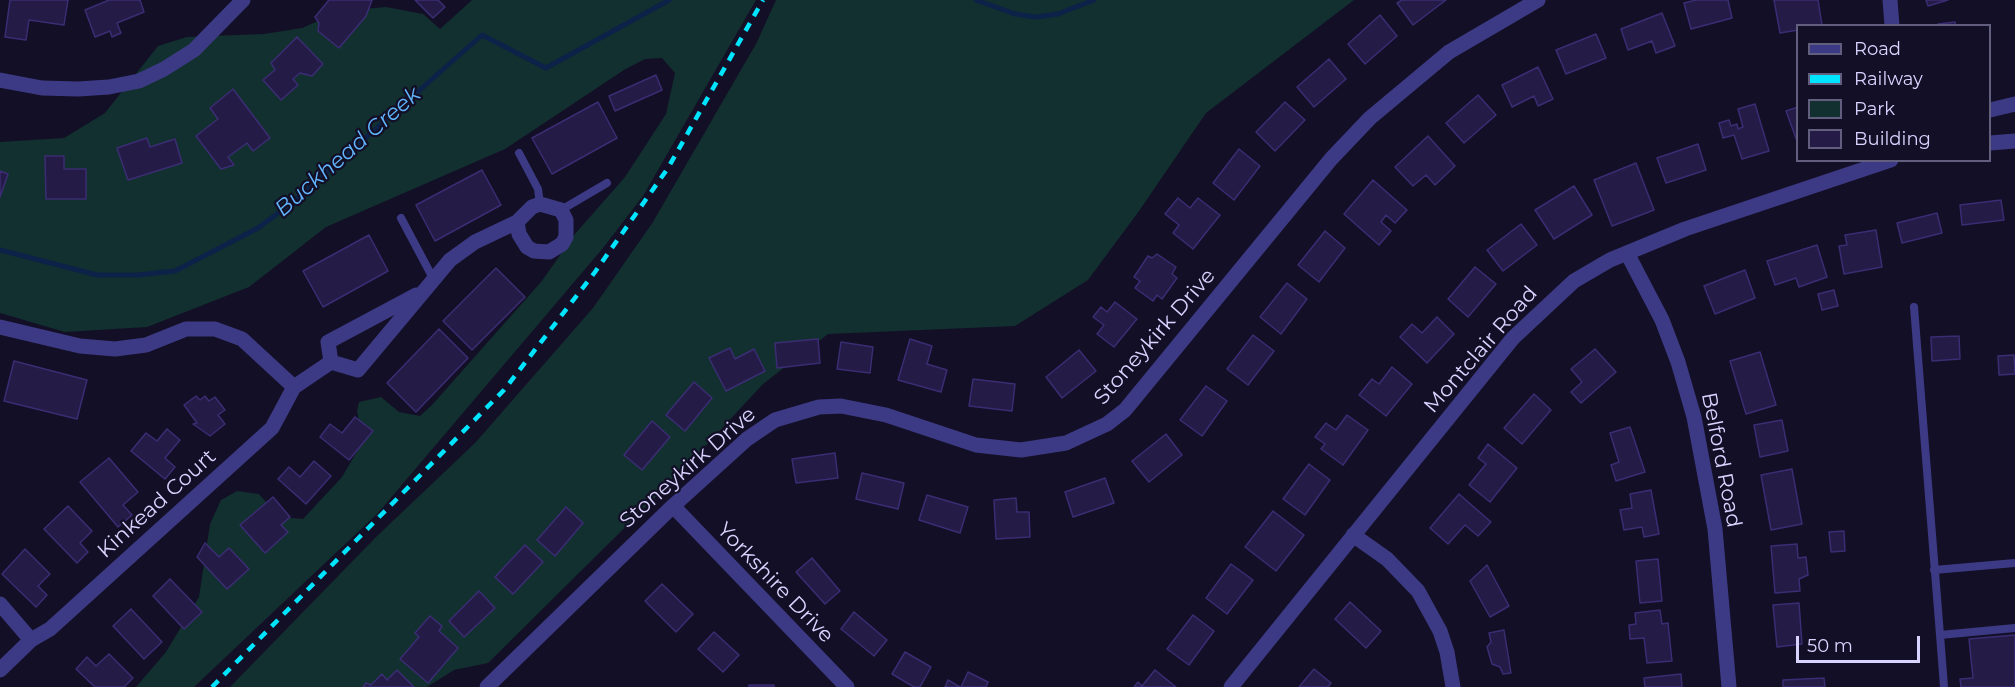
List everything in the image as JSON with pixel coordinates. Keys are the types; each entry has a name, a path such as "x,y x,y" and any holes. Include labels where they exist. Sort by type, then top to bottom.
{"street":[{"path":"0,80 42,88 78,89 109,87 139,81 164,69 194,50 243,0"},
{"name":"Stoneykirk Drive","path":"487,687 674,506 765,426 796,412 819,407 864,409 976,445 998,449 1044,448 1087,435 1107,424 1125,410 1331,159 1370,118 1449,52 1538,0"},
{"path":"1890,0 1892,24"},
{"path":"1991,110 2015,104"},
{"path":"1991,143 2015,141"},
{"name":"Montclair Road","path":"1231,687 1513,338 1574,281 1627,253 1696,225 1885,162"},
{"path":"429,286 328,342 331,362 358,370 429,286 450,260 475,242 517,222 532,207 540,204 561,210 566,220 566,237 556,249 542,253 527,247 519,234 517,222"},
{"name":"Belford Road","path":"1627,253 1662,320 1678,362 1694,417 1715,529 1729,687"},
{"path":"0,327 80,346 116,349 146,345 186,329 215,329 242,339 294,387"},
{"name":"Kinkead Court","path":"0,670 31,640 50,629 272,428 294,387 331,362"},
{"name":"Yorkshire Drive","path":"674,506 847,687"},
{"path":"1353,535 1403,574 1424,601 1444,641 1453,687"},
{"path":"0,604 31,640"}],"lane":[{"path":"519,153 538,189 540,204"},
{"path":"561,210 607,183"},
{"path":"401,218 429,286"},
{"path":"1914,307 1944,687"},
{"path":"1934,570 2015,563"},
{"path":"1940,635 2015,628"}],"green space":[{"path":"472,0 756,0 643,196 603,248 378,513 194,687 136,687 166,652 199,597 210,524 221,500 237,491 259,494 279,517 303,519 342,477 359,448 361,432 357,411 359,402 381,397 399,412 420,416 432,405 541,282 575,234 625,177 666,114 675,73 662,58 645,59 624,70 505,149 326,227 249,287 147,327 65,332 0,313 0,142 64,138 105,113 158,46 187,37 264,34 302,28 341,11 386,7 423,14 440,29"},
{"path":"776,0 1354,0 1206,113 1139,211 1088,280 1015,326 828,334 763,384 686,467 488,663 454,670 427,687 230,687 376,537 475,443 593,308 653,222 757,42"}],"building":[{"path":"10,0 68,0 64,25 29,20 26,40 5,37"},
{"path":"109,0 140,0 144,12 117,23 121,33 112,37 110,31 95,37 85,10"},
{"path":"329,0 372,0 366,16 339,48 318,31 319,23 315,17"},
{"path":"415,0 438,0 445,7 433,18"},
{"path":"1402,0 1446,0 1413,25 1397,3"},
{"path":"1696,0 1728,0 1732,18 1691,29 1684,3"},
{"path":"1774,0 1818,0 1822,24 1796,24 1796,30 1780,33"},
{"path":"1926,0 1948,0 1928,6"},
{"path":"1662,13 1675,46 1656,53 1652,41 1628,50 1621,29"},
{"path":"1380,15 1397,36 1365,64 1348,44"},
{"path":"1596,34 1606,58 1566,74 1556,50"},
{"path":"297,37 323,64 312,76 300,73 293,79 298,85 281,100 263,80 275,70 271,63"},
{"path":"1329,59 1346,79 1314,107 1297,87"},
{"path":"1538,67 1553,99 1538,106 1534,96 1512,107 1502,85"},
{"path":"656,75 662,90 615,111 609,96"},
{"path":"233,89 270,138 253,151 247,143 228,157 234,165 221,169 196,136 218,119 210,108"},
{"path":"1478,95 1496,115 1464,143 1446,123"},
{"path":"598,102 617,138 552,174 532,138"},
{"path":"1285,102 1305,120 1275,151 1256,132"},
{"path":"1755,104 1769,151 1742,159 1734,135 1723,138 1719,123 1729,120 1731,126 1737,124 1738,129 1743,127 1738,109"},
{"path":"1796,108 1796,138 1786,111"},
{"path":"1428,136 1455,166 1435,185 1426,175 1413,186 1395,167"},
{"path":"147,138 150,147 175,139 182,163 128,180 117,148"},
{"path":"1698,144 1706,170 1666,183 1657,158"},
{"path":"1239,149 1260,166 1234,200 1213,183"},
{"path":"45,156 64,156 64,169 86,169 86,199 46,199"},
{"path":"1636,163 1654,210 1612,226 1594,180"},
{"path":"482,170 501,205 435,241 416,205"},
{"path":"0,171 8,174 0,197"},
{"path":"1373,180 1407,210 1395,223 1386,215 1381,222 1391,231 1379,245 1344,214"},
{"path":"1574,186 1592,215 1554,239 1535,210"},
{"path":"1178,198 1190,208 1198,198 1220,215 1193,249 1173,233 1179,225 1165,214"},
{"path":"2001,200 2004,220 1962,225 1960,205"},
{"path":"1937,213 1942,233 1902,243 1897,223"},
{"path":"1521,224 1537,245 1503,271 1487,250"},
{"path":"1876,230 1882,267 1844,274 1839,246 1847,245 1845,235"},
{"path":"1325,231 1345,248 1319,282 1298,265"},
{"path":"369,235 388,271 323,307 303,271"},
{"path":"1817,245 1827,277 1799,287 1796,278 1775,285 1767,261"},
{"path":"1157,254 1176,267 1172,274 1177,278 1162,299 1157,295 1153,301 1135,288 1140,281 1134,277 1148,256 1152,258"},
{"path":"1475,267 1496,284 1468,317 1448,299"},
{"path":"496,268 525,297 472,350 443,321"},
{"path":"1745,270 1755,298 1715,314 1704,286"},
{"path":"1287,283 1307,299 1281,334 1260,317"},
{"path":"1834,290 1838,306 1822,310 1818,294"},
{"path":"1115,302 1137,319 1114,347 1097,334 1104,325 1093,317 1101,307 1107,312"},
{"path":"1437,317 1454,334 1427,363 1400,337 1412,324 1422,333"},
{"path":"439,329 468,358 416,412 387,383"},
{"path":"1253,335 1274,351 1248,385 1227,369"},
{"path":"1959,336 1960,359 1932,361 1931,337"},
{"path":"818,339 820,363 777,368 775,343"},
{"path":"910,339 932,346 927,364 947,370 941,392 898,380"},
{"path":"841,342 873,347 870,373 837,369"},
{"path":"730,348 735,359 754,349 765,371 726,391 709,358"},
{"path":"1595,349 1616,372 1581,403 1571,392 1582,382 1571,369"},
{"path":"1079,350 1096,371 1062,398 1046,377"},
{"path":"1760,352 1776,405 1746,414 1730,361"},
{"path":"2014,355 2015,374 1999,375 1998,356"},
{"path":"14,361 87,380 77,419 4,401"},
{"path":"1392,367 1412,384 1386,416 1359,395 1372,379 1379,384"},
{"path":"973,379 1015,384 1012,411 969,406"},
{"path":"694,382 712,398 685,431 666,415"},
{"path":"1206,386 1227,401 1202,436 1180,420"},
{"path":"1534,394 1551,410 1522,444 1504,428"},
{"path":"196,396 200,400 205,396 209,401 215,397 225,410 218,415 225,424 210,436 193,424 197,423 184,405"},
{"path":"1347,415 1368,430 1343,465 1321,449 1325,444 1315,437 1326,423 1336,430"},
{"path":"355,417 373,431 349,460 320,437 330,424 342,433"},
{"path":"1782,420 1788,451 1760,457 1754,425"},
{"path":"652,421 670,437 642,470 624,455"},
{"path":"1630,427 1645,472 1616,481 1611,465 1619,462 1610,433"},
{"path":"167,429 180,440 165,458 175,467 165,479 131,451 146,433 157,441"},
{"path":"1166,434 1182,455 1149,482 1132,461"},
{"path":"1488,444 1517,468 1490,502 1469,485 1486,464 1478,458"},
{"path":"835,453 838,478 796,483 792,459"},
{"path":"109,458 138,492 123,505 132,515 118,527 80,482"},
{"path":"314,461 331,476 306,504 278,479 289,467 300,477"},
{"path":"1309,464 1330,480 1305,515 1283,499"},
{"path":"1792,469 1802,524 1771,530 1761,475"},
{"path":"862,473 904,483 898,509 856,499"},
{"path":"1105,478 1114,503 1073,517 1065,492"},
{"path":"1651,490 1659,534 1644,537 1642,527 1624,530 1620,510 1632,508 1630,494"},
{"path":"1459,494 1491,522 1478,536 1465,525 1448,544 1430,528"},
{"path":"927,495 968,507 960,533 919,520"},
{"path":"273,497 290,517 281,525 288,532 265,553 240,525"},
{"path":"1016,498 1017,512 1029,512 1030,537 996,539 994,500"},
{"path":"68,506 92,531 80,543 88,552 77,563 44,529"},
{"path":"566,507 583,523 555,556 537,540"},
{"path":"1273,511 1304,535 1276,571 1245,547"},
{"path":"1844,531 1845,551 1831,552 1829,532"},
{"path":"205,543 219,557 229,548 249,569 227,589 197,557"},
{"path":"1797,544 1798,558 1806,557 1808,575 1799,579 1800,591 1775,593 1771,546"},
{"path":"525,545 543,562 513,594 495,577"},
{"path":"25,549 50,574 38,586 47,595 36,607 2,574"},
{"path":"812,558 840,591 825,604 796,572"},
{"path":"1658,559 1662,601 1640,603 1636,561"},
{"path":"1231,564 1253,580 1227,614 1206,598"},
{"path":"1487,565 1509,606 1490,617 1470,581"},
{"path":"170,579 202,612 184,629 153,596"},
{"path":"662,584 693,614 676,632 645,601"},
{"path":"479,591 495,608 464,637 449,621"},
{"path":"1350,602 1381,631 1366,648 1335,619"},
{"path":"1799,603 1802,644 1777,647 1773,605"},
{"path":"131,609 162,642 144,659 113,626"},
{"path":"1660,610 1662,624 1668,623 1672,661 1647,663 1644,638 1630,639 1629,625 1636,624 1635,613"},
{"path":"854,612 887,640 874,656 841,629"},
{"path":"1193,615 1214,631 1189,665 1167,649"},
{"path":"430,616 442,626 439,631 458,648 428,683 400,659 419,637 415,633"},
{"path":"1504,630 1511,673 1503,674 1500,667 1492,664 1487,647 1491,642 1489,633"},
{"path":"714,632 739,655 723,672 698,649"},
{"path":"2015,635 2015,687 1961,687 1960,679 1973,678 1969,639"},
{"path":"905,652 931,667 920,687 914,687 892,674"},
{"path":"109,654 133,678 124,687 95,687 76,669 87,657 96,666"},
{"path":"1314,669 1331,683 1328,687 1299,687"},
{"path":"397,670 414,687 363,687 366,683 371,685 382,674 387,680"},
{"path":"1155,670 1176,687 1134,687 1138,682 1142,686"},
{"path":"968,672 988,682 986,687 961,687"},
{"path":"1681,674 1682,687 1645,687 1644,678"},
{"path":"1824,678 1825,687 1783,687 1783,680"},
{"path":"948,680 960,687 945,687"},
{"path":"749,685 774,685 774,687 749,687"}],"waterway":[{"name":"Buckhead Creek","path":"0,250 97,275 138,275 175,271 258,228 293,202 482,35 546,68 669,0"},
{"name":"Buckhead Creek","path":"976,0 1015,14 1036,17 1058,14 1094,0"}],"railway":[{"path":"212,687 504,390 595,272 668,168 763,0"}]}
